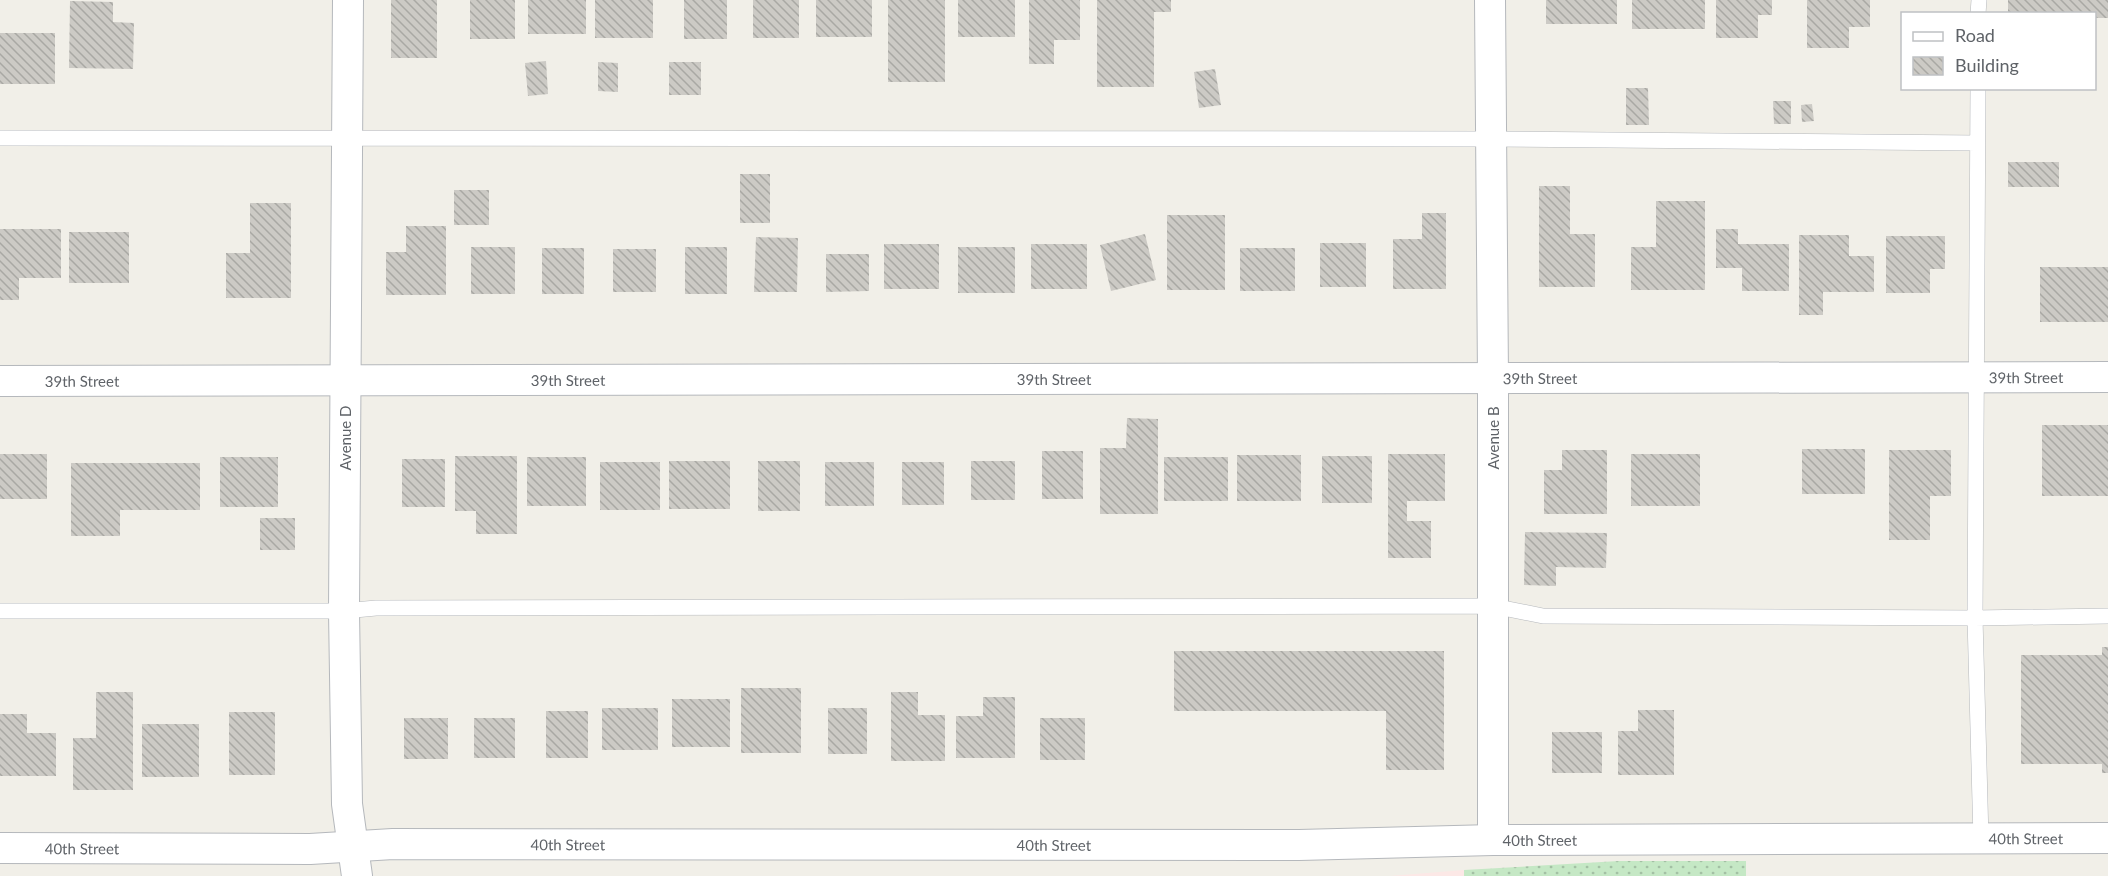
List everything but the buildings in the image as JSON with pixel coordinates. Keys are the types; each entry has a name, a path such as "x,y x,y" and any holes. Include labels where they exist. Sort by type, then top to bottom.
{"street":[{"name":"Avenue D","path":"348,0 344,611 347,804 357,876"},
{"name":"Avenue B","path":"1490,0 1493,840"},
{"name":"39th Street","path":"0,381 2108,377"},
{"name":"40th Street","path":"0,848 310,849 393,844 1299,844 1493,840 2108,838"}],"lane":[{"path":"1978,90 1975,618 1981,839"},
{"path":"0,138 1491,139 1977,143"},
{"path":"0,611 1493,606 1543,616 1975,618 2108,616"}],"shaded area":[{"path":"1464,870 1464,876 1390,876"}],"green space":[{"path":"1619,861 1746,861 1746,876 1464,876 1464,870"}]}
